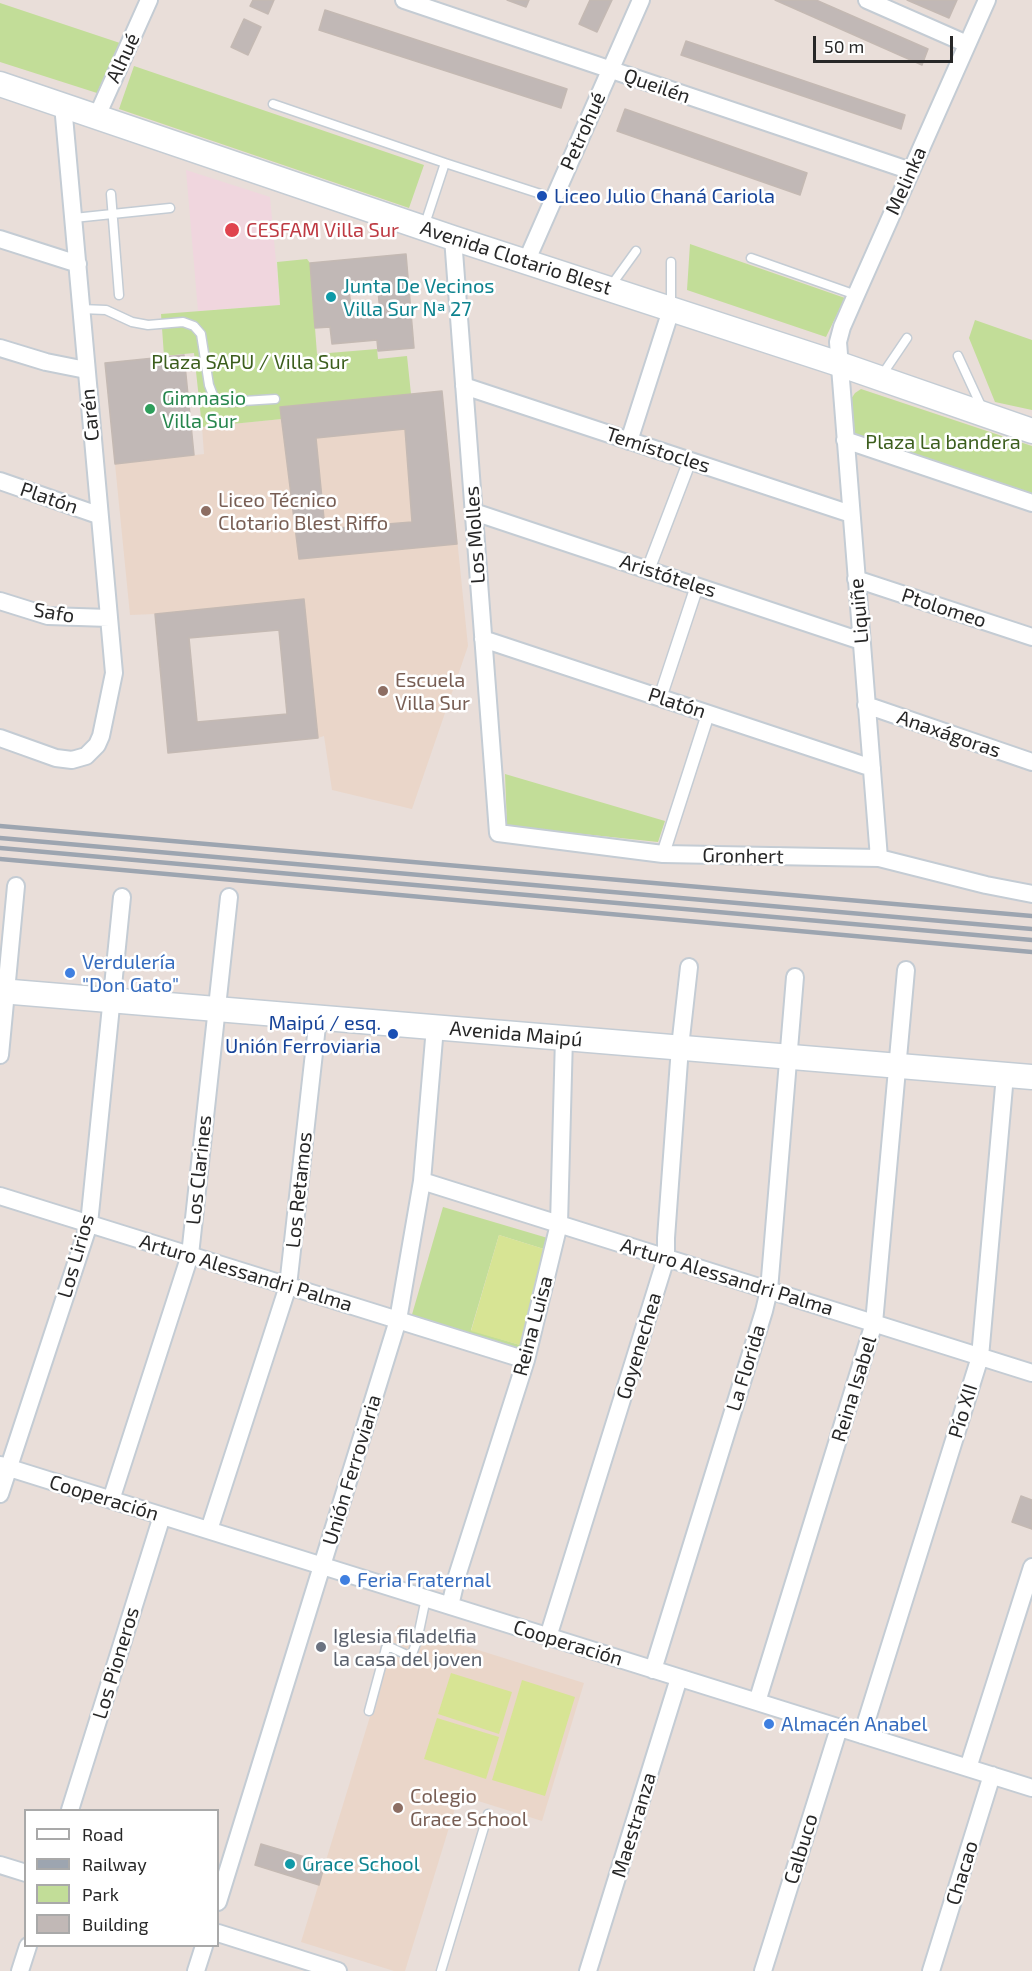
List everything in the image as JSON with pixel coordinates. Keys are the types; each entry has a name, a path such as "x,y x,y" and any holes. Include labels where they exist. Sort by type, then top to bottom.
{"main road":[{"name":"Avenida Clotario Blest","path":"0,84 453,238 839,364 1032,431"},
{"name":"Avenida Maipú","path":"3,991 1032,1077"}],"street":[{"name":"Alhué","path":"97,116 149,0"},
{"name":"Queilén","path":"404,0 911,171"},
{"name":"Petrohué","path":"526,262 640,0"},
{"path":"867,0 967,44"},
{"name":"Melinka","path":"839,364 840,334 987,0"},
{"name":"Carén","path":"0,738 56,758 72,760 86,756 101,736 114,673 63,105"},
{"name":"Los Molles","path":"453,238 498,833"},
{"path":"0,239 78,264"},
{"path":"629,441 671,310"},
{"path":"0,348 46,362 86,370"},
{"name":"Liquiñe","path":"839,364 879,858"},
{"name":"Temístocles","path":"464,386 851,514"},
{"path":"845,440 1032,503"},
{"path":"648,570 690,460"},
{"name":"Platón","path":"0,481 98,514"},
{"name":"Aristóteles","path":"474,512 861,641"},
{"name":"Ptolomeo","path":"856,579 1032,637"},
{"path":"660,698 697,586"},
{"name":"Safo","path":"0,601 48,616 109,618"},
{"name":"Platón","path":"483,639 872,768"},
{"name":"Anaxágoras","path":"866,705 1032,762"},
{"path":"663,854 708,714"},
{"name":"Gronhert","path":"498,833 663,854 879,858 1032,894"},
{"path":"0,1055 3,991 16,886"},
{"name":"Los Lirios","path":"0,1494 4,1467 89,1224 122,897"},
{"name":"Los Clarines","path":"111,1500 190,1256 229,897"},
{"name":"Goyenechea","path":"548,1637 666,1258 680,1047 688,967"},
{"name":"Reina Isabel","path":"757,1702 874,1323 906,970"},
{"name":"La Florida","path":"653,1670 764,1311 771,1270 795,977"},
{"name":"Los Retamos","path":"208,1530 288,1286 318,1017"},
{"name":"Unión Ferroviaria","path":"219,1899 398,1320 422,1181 435,1027"},
{"name":"Reina Luisa","path":"450,1606 457,1576 526,1360 559,1224 564,1038"},
{"name":"Pío XII","path":"862,1735 980,1357 1005,1075"},
{"name":"Arturo Alessandri Palma","path":"422,1181 1032,1373"},
{"name":"Arturo Alessandri Palma","path":"0,1196 526,1360"},
{"name":"Cooperación","path":"4,1467 1032,1788"},
{"name":"Los Pioneros","path":"70,1809 162,1516"},
{"path":"968,1768 1032,1567"},
{"name":"Maestranza","path":"588,1971 679,1678"},
{"name":"Calbuco","path":"763,1971 839,1728"},
{"name":"Chacao","path":"931,1971 992,1775"},
{"path":"0,1865 24,1872"},
{"path":"219,1933 338,1971"},
{"path":"20,1971 28,1947"},
{"path":"196,1971 204,1947"}],"lane":[{"path":"273,104 553,198"},
{"path":"423,227 445,163"},
{"path":"111,194 119,295"},
{"path":"74,218 170,208"},
{"path":"608,289 636,251"},
{"path":"751,258 856,295"},
{"path":"671,262 671,310"},
{"path":"81,309 106,310 132,322 148,325 183,322 194,326 201,334 208,385 214,398 227,402 275,399"},
{"path":"880,378 907,338"},
{"path":"958,356 985,414"},
{"path":"369,1711 386,1648 392,1648 407,1655 412,1654 426,1598"},
{"path":"441,1971 488,1814"}],"shaded area":[{"name":"CESFAM Villa Sur","path":"186,170 270,197 280,305 198,311"},
{"path":"442,391 468,646 412,809 332,790 324,736 318,738 304,599 130,615 115,464 204,454 202,427 281,419 280,407"},
{"name":"Colegio Grace School","path":"398,1625 584,1683 542,1821 459,1795 405,1971 394,1971 301,1942"}],"green space":[{"path":"0,3 120,43 97,93 0,62"},
{"path":"134,66 424,165 409,208 119,109"},
{"path":"690,244 845,298 826,337 687,290"},
{"name":"Plaza SAPU / Villa Sur","path":"307,259 310,263 317,354 377,349 378,359 407,356 411,394 280,408 282,419 202,427 194,353 164,356 161,314 280,305 277,262"},
{"path":"975,320 1032,340 1032,410 995,402 969,338"},
{"name":"Plaza La bandera","path":"861,389 1032,446 1032,498 854,439 851,399"},
{"path":"505,774 665,821 658,842 507,826"},
{"path":"443,1207 551,1239 547,1250 499,1235 471,1330 520,1345 518,1349 411,1318"},
{"path":"499,1235 547,1250 520,1345 471,1331"},
{"path":"451,1673 512,1692 499,1734 438,1714"},
{"path":"522,1680 575,1697 545,1796 492,1780"},
{"path":"437,1718 499,1737 486,1779 424,1759"}],"building":[{"path":"253,0 274,0 268,14 250,6"},
{"path":"507,0 529,0 526,7"},
{"path":"590,0 612,0 597,32 579,24"},
{"path":"775,0 816,0 928,49 922,65"},
{"path":"907,0 957,0 949,18"},
{"path":"325,10 567,89 561,108 319,30"},
{"path":"244,19 261,27 248,55 231,47"},
{"path":"686,41 905,115 901,129 681,55"},
{"path":"625,109 807,173 800,195 617,131"},
{"name":"Junta De Vecinos Villa Sur Nª 27","path":"406,254 414,348 378,351 377,340 332,344 330,327 315,328 310,263","holes":["377,280 380,312 352,314 348,283"]},
{"name":"Gimnasio Villa Sur","path":"184,355 194,455 115,464 105,363"},
{"path":"442,391 457,544 299,559 280,407","holes":["405,429 412,522 325,529 316,438"]},
{"path":"304,599 318,738 168,753 155,614","holes":["279,630 287,714 197,722 189,638"]},
{"path":"1021,1496 1032,1500 1032,1529 1012,1522"},
{"name":"Grace School","path":"261,1844 325,1863 319,1885 255,1865"}],"railway":[{"path":"0,826 1032,916"},
{"path":"0,838 1032,929"},
{"path":"0,848 1032,940"},
{"path":"0,859 1032,952"}],"place":[{"name":"Liceo Julio Chaná Cariola","path":"542,196"},
{"name":"CESFAM Villa Sur","path":"232,230"},
{"name":"Junta De Vecinos Villa Sur Nª 27","path":"331,297"},
{"name":"Gimnasio Villa Sur","path":"150,409"},
{"name":"Liceo Técnico Clotario Blest Riffo","path":"206,511"},
{"name":"Escuela Villa Sur","path":"383,691"},
{"name":"Verdulería \"Don Gato\"","path":"70,973"},
{"name":"Maipú / esq. Unión Ferroviaria","path":"393,1034"},
{"name":"Feria Fraternal","path":"345,1580"},
{"name":"Iglesia filadelfia la casa del joven","path":"321,1647"},
{"name":"Almacén Anabel","path":"769,1724"},
{"name":"Colegio Grace School","path":"398,1808"},
{"name":"Grace School","path":"290,1864"}]}
